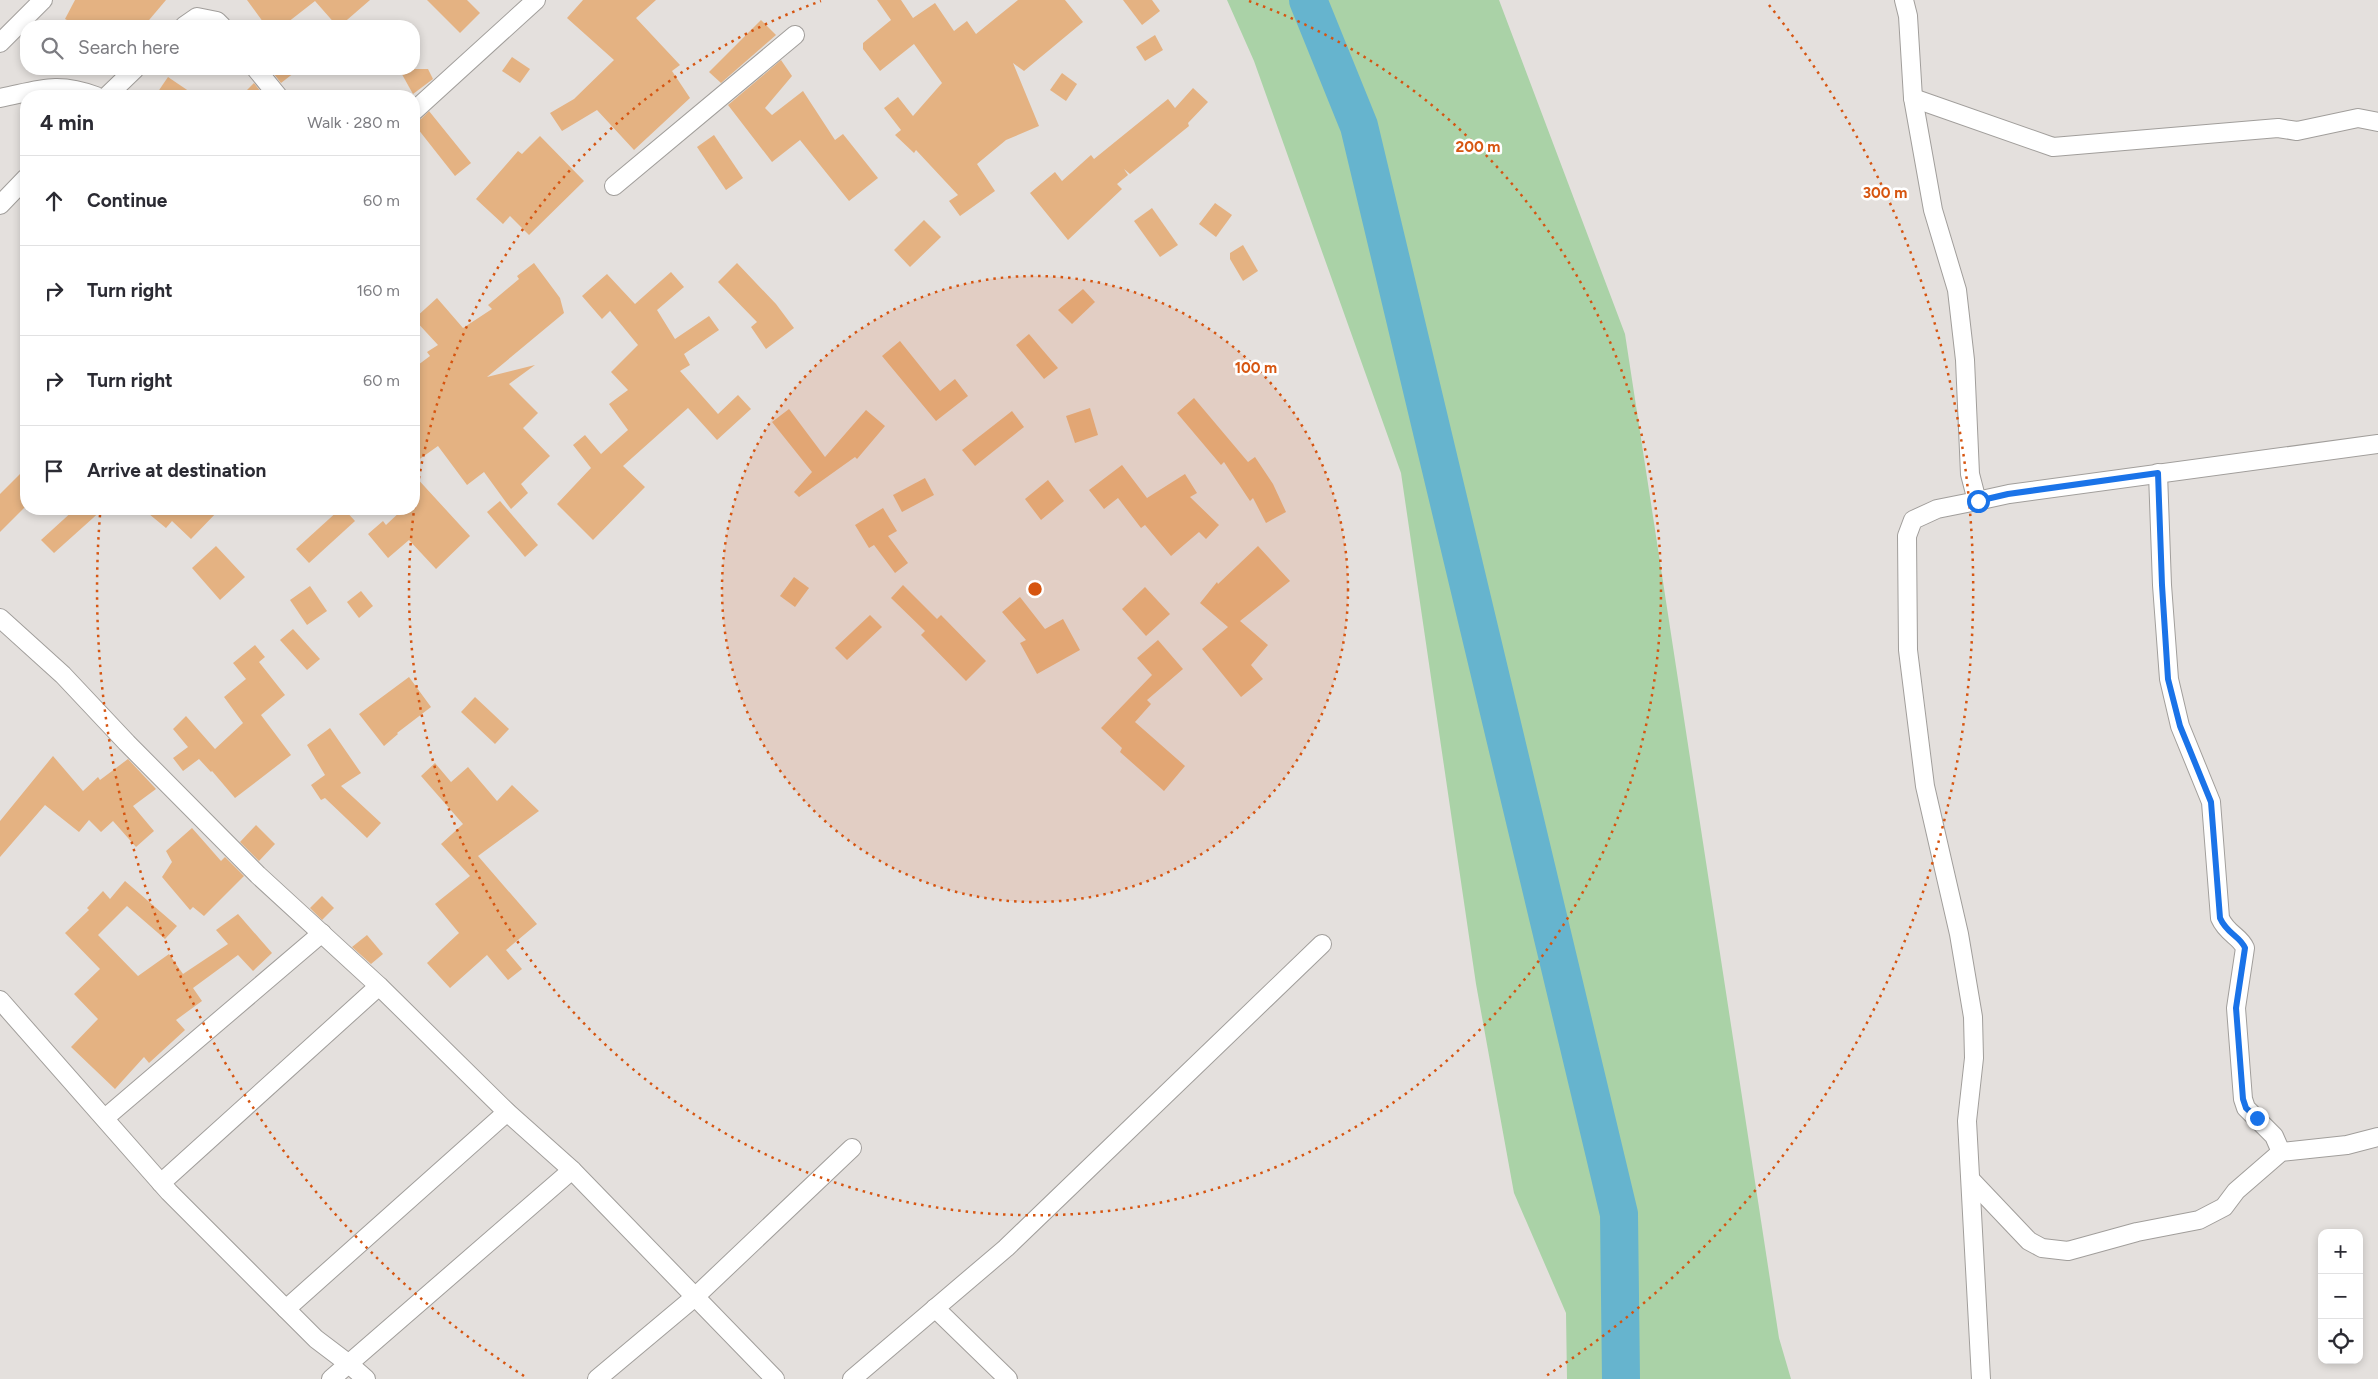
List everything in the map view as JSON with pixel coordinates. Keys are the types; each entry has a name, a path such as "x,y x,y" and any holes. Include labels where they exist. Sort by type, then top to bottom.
{"street":[{"path":"23,20 43,0"},
{"path":"420,106 536,0"},
{"path":"1904,0 1908,16 1912,98 1933,210 1957,290 1964,360 1970,474 1978,501"},
{"path":"193,20 197,17 212,20"},
{"path":"0,43 20,23"},
{"path":"614,186 795,35"},
{"path":"113,90 128,75"},
{"path":"261,75 273,90"},
{"path":"42,90 58,87 80,90"},
{"path":"0,98 20,94"},
{"path":"1912,98 2053,146 2278,128 2297,131 2358,118 2378,122"},
{"path":"0,205 20,184"},
{"path":"1981,1379 1968,1121 1974,1058 1973,1017 1959,934 1925,786 1908,650 1908,536 1913,520 1937,509 2008,494 2378,444"},
{"path":"2158,473 2168,679 2180,726 2211,802 2220,918 2225,929 2242,943 2245,948 2236,995 2243,1099 2246,1108 2274,1136 2281,1152"},
{"path":"0,618 63,675 127,743 258,875 380,986 507,1112 572,1170 775,1379"},
{"path":"105,1118 322,933"},
{"path":"852,1379 1006,1248 1322,944"},
{"path":"161,1183 380,986"},
{"path":"0,1000 161,1183 316,1339 366,1379"},
{"path":"286,1309 507,1112"},
{"path":"1970,1180 2028,1241 2042,1248 2068,1251 2137,1232 2199,1220 2224,1207 2236,1192 2281,1152 2348,1145 2378,1137"},
{"path":"597,1379 696,1296 852,1148"},
{"path":"331,1379 572,1170"},
{"path":"935,1308 1008,1379"}],"green space":[{"path":"1227,0 1499,0 1625,334 1779,1338 1791,1379 1567,1379 1566,1313 1514,1193 1476,984 1401,473 1254,61"}],"building":[{"path":"75,0 166,0 149,20 65,19"},
{"path":"247,0 370,0 347,20 332,20 315,1 291,20 262,20"},
{"path":"427,0 467,0 480,13 460,33"},
{"path":"583,0 656,0 636,18 680,65 672,71 690,98 634,150 597,110 562,131 550,113 574,99 614,60 567,18"},
{"path":"877,0 901,0 913,18 935,3 954,31 967,21 976,34 1018,0 1065,0 1083,22 1024,71 1013,63 1039,126 1006,140 977,164 995,191 960,216 949,201 958,195 916,150 914,153 895,135 901,130 884,108 898,97 913,116 942,83 914,44 880,71 863,49 863,43 891,20"},
{"path":"1123,0 1152,0 1160,11 1142,25"},
{"path":"761,20 776,35 721,83 709,72"},
{"path":"1155,35 1163,50 1145,61 1136,47"},
{"path":"512,57 530,69 520,83 502,71"},
{"path":"781,60 792,76 765,108 772,115 803,91 835,140 843,134 878,178 849,201 800,140 772,162 728,105"},
{"path":"420,69 428,69 433,79 418,90 411,90 402,75 420,75"},
{"path":"1062,73 1077,84 1066,101 1050,90"},
{"path":"275,75 291,75 281,83"},
{"path":"168,77 187,90 159,90"},
{"path":"254,83 259,90 247,90"},
{"path":"1193,88 1208,102 1188,123 1189,126 1130,174 1124,169 1128,175 1117,184 1122,189 1068,240 1030,193 1055,172 1062,181 1091,155 1094,159 1168,99 1175,108"},
{"path":"429,111 471,163 455,176 420,132 421,119"},
{"path":"714,135 743,178 726,190 697,147"},
{"path":"540,136 584,181 529,235 510,216 503,224 476,199 518,151 522,154"},
{"path":"1215,203 1232,215 1216,237 1199,224"},
{"path":"1152,208 1178,245 1160,257 1134,221"},
{"path":"924,220 941,237 910,267 894,250"},
{"path":"1243,245 1258,271 1243,281 1230,259 1230,253"},
{"path":"534,263 560,298 564,313 487,377 535,365 509,384 538,413 523,428 550,456 521,484 528,493 511,509 484,472 467,485 438,446 420,459 420,364 430,356 427,352 438,345 420,326 420,314 437,298 463,328 492,309 488,305 519,279 517,276"},
{"path":"737,263 776,304 794,328 766,349 751,327 757,322 718,282"},
{"path":"671,272 684,287 657,310 675,339 709,316 719,330 684,354 690,365 680,371 718,414 738,395 751,409 717,440 688,408 623,466 645,487 593,540 557,504 591,468 573,445 585,435 601,454 628,430 609,404 628,390 611,372 638,345 610,311 602,319 582,296 607,274 635,304"},
{"path":"1083,289 1095,302 1072,324 1058,310"},
{"path":"1029,334 1058,368 1044,379 1016,345"},
{"path":"900,341 940,391 955,379 968,396 936,421 882,356"},
{"path":"1194,398 1248,462 1255,457 1273,484 1286,512 1266,523 1253,498 1250,501 1224,462 1221,465 1177,413"},
{"path":"1090,408 1098,435 1075,443 1066,416"},
{"path":"789,409 825,457 866,410 885,426 857,459 855,457 799,497 794,492 812,472 772,422"},
{"path":"1012,411 1024,427 975,466 962,450"},
{"path":"1122,465 1147,498 1185,474 1197,493 1190,497 1219,525 1206,539 1199,532 1171,556 1145,525 1141,528 1118,498 1104,509 1089,490"},
{"path":"20,474 20,512 0,532 0,494"},
{"path":"925,478 934,495 902,512 893,495"},
{"path":"1048,480 1064,501 1041,520 1025,499"},
{"path":"420,482 470,536 436,569 409,540 388,558 368,534 383,521 386,525 397,515 420,515"},
{"path":"500,501 538,545 525,557 487,512"},
{"path":"883,508 897,531 888,536 908,563 895,573 874,545 869,548 855,525"},
{"path":"68,515 96,515 54,553 41,540"},
{"path":"150,515 214,515 191,539 172,521 166,528"},
{"path":"333,515 350,515 355,521 309,563 296,549"},
{"path":"216,546 245,577 220,600 192,568"},
{"path":"1258,546 1290,581 1240,621 1268,645 1251,665 1263,679 1241,697 1202,649 1228,627 1200,603 1217,582 1218,584"},
{"path":"794,577 809,588 795,607 780,596"},
{"path":"903,585 937,619 941,615 986,661 966,681 921,635 925,631 891,598"},
{"path":"310,586 327,611 307,625 290,600"},
{"path":"1145,587 1170,614 1146,636 1122,609"},
{"path":"361,591 373,606 359,618 347,602"},
{"path":"1020,597 1045,629 1063,619 1080,650 1037,674 1020,643 1026,640 1002,612"},
{"path":"870,615 882,627 847,660 835,648"},
{"path":"293,629 320,659 307,670 280,640"},
{"path":"1158,640 1183,669 1147,700 1151,704 1135,722 1185,766 1164,791 1120,752 1122,748 1101,728 1152,675 1137,658"},
{"path":"255,645 265,657 259,662 285,695 261,715 291,755 235,798 199,759 183,771 173,758 188,747 173,729 186,716 215,749 243,723 224,697 246,679 233,663"},
{"path":"409,677 431,707 397,733 384,746 359,714"},
{"path":"475,697 509,729 495,744 461,712"},
{"path":"330,728 361,773 341,786 381,823 367,838 325,798 321,800 311,785 325,775 307,745"},
{"path":"53,756 83,791 98,777 100,780 128,759 156,789 133,806 154,831 136,847 113,821 101,832 89,820 79,832 45,805 0,857 0,821"},
{"path":"435,763 451,782 468,767 497,801 512,785 539,811 478,856 537,924 506,950 522,969 508,980 487,955 450,988 427,963 459,933 435,904 470,876 441,844 463,824 421,776"},
{"path":"256,825 275,844 259,861 240,842"},
{"path":"192,828 221,861 225,857 244,876 204,916 193,907 190,910 162,877 172,862 166,851"},
{"path":"125,881 177,926 165,939 127,906 98,935 138,976 169,954 183,974 228,944 216,930 238,914 272,953 253,971 238,955 193,988 202,1001 176,1020 185,1030 149,1063 144,1057 115,1089 71,1047 98,1019 74,994 100,969 65,933 89,910 87,908 103,891 110,899"},
{"path":"322,896 334,908 322,920 310,908"},
{"path":"367,935 383,954 371,964 352,947"}],"waterway":[{"path":"1308,0 1359,126 1619,1214 1621,1379"}],"route":[{"path":"1978,501 2008,494 2158,473 2168,679 2180,726 2211,802 2220,918 2225,929 2242,943 2245,948 2236,995 2236,1022 2243,1099 2246,1108 2257,1118"}]}
